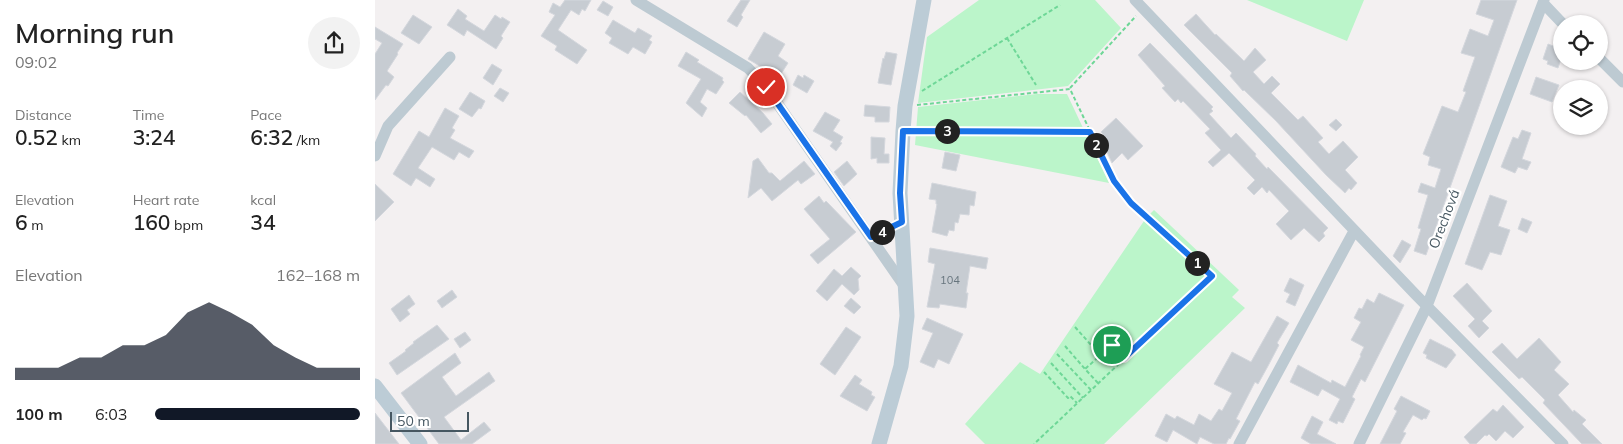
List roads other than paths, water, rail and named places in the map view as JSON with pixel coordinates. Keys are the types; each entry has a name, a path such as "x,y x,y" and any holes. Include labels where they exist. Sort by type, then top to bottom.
{"street":[{"path":"636,0 748,68 766,87 905,287"},
{"path":"879,444 901,366 907,316 900,193 903,131 905,106 925,0"},
{"path":"1544,2 1555,15"},
{"name":"Orechová","path":"1359,444 1427,306 1544,2"},
{"path":"1139,4 1354,231 1563,444"},
{"path":"375,156 388,126 450,57"},
{"path":"1608,67 1623,82"},
{"path":"871,237 902,222"},
{"path":"1239,444 1354,231"},
{"path":"375,386 420,444"}]}
